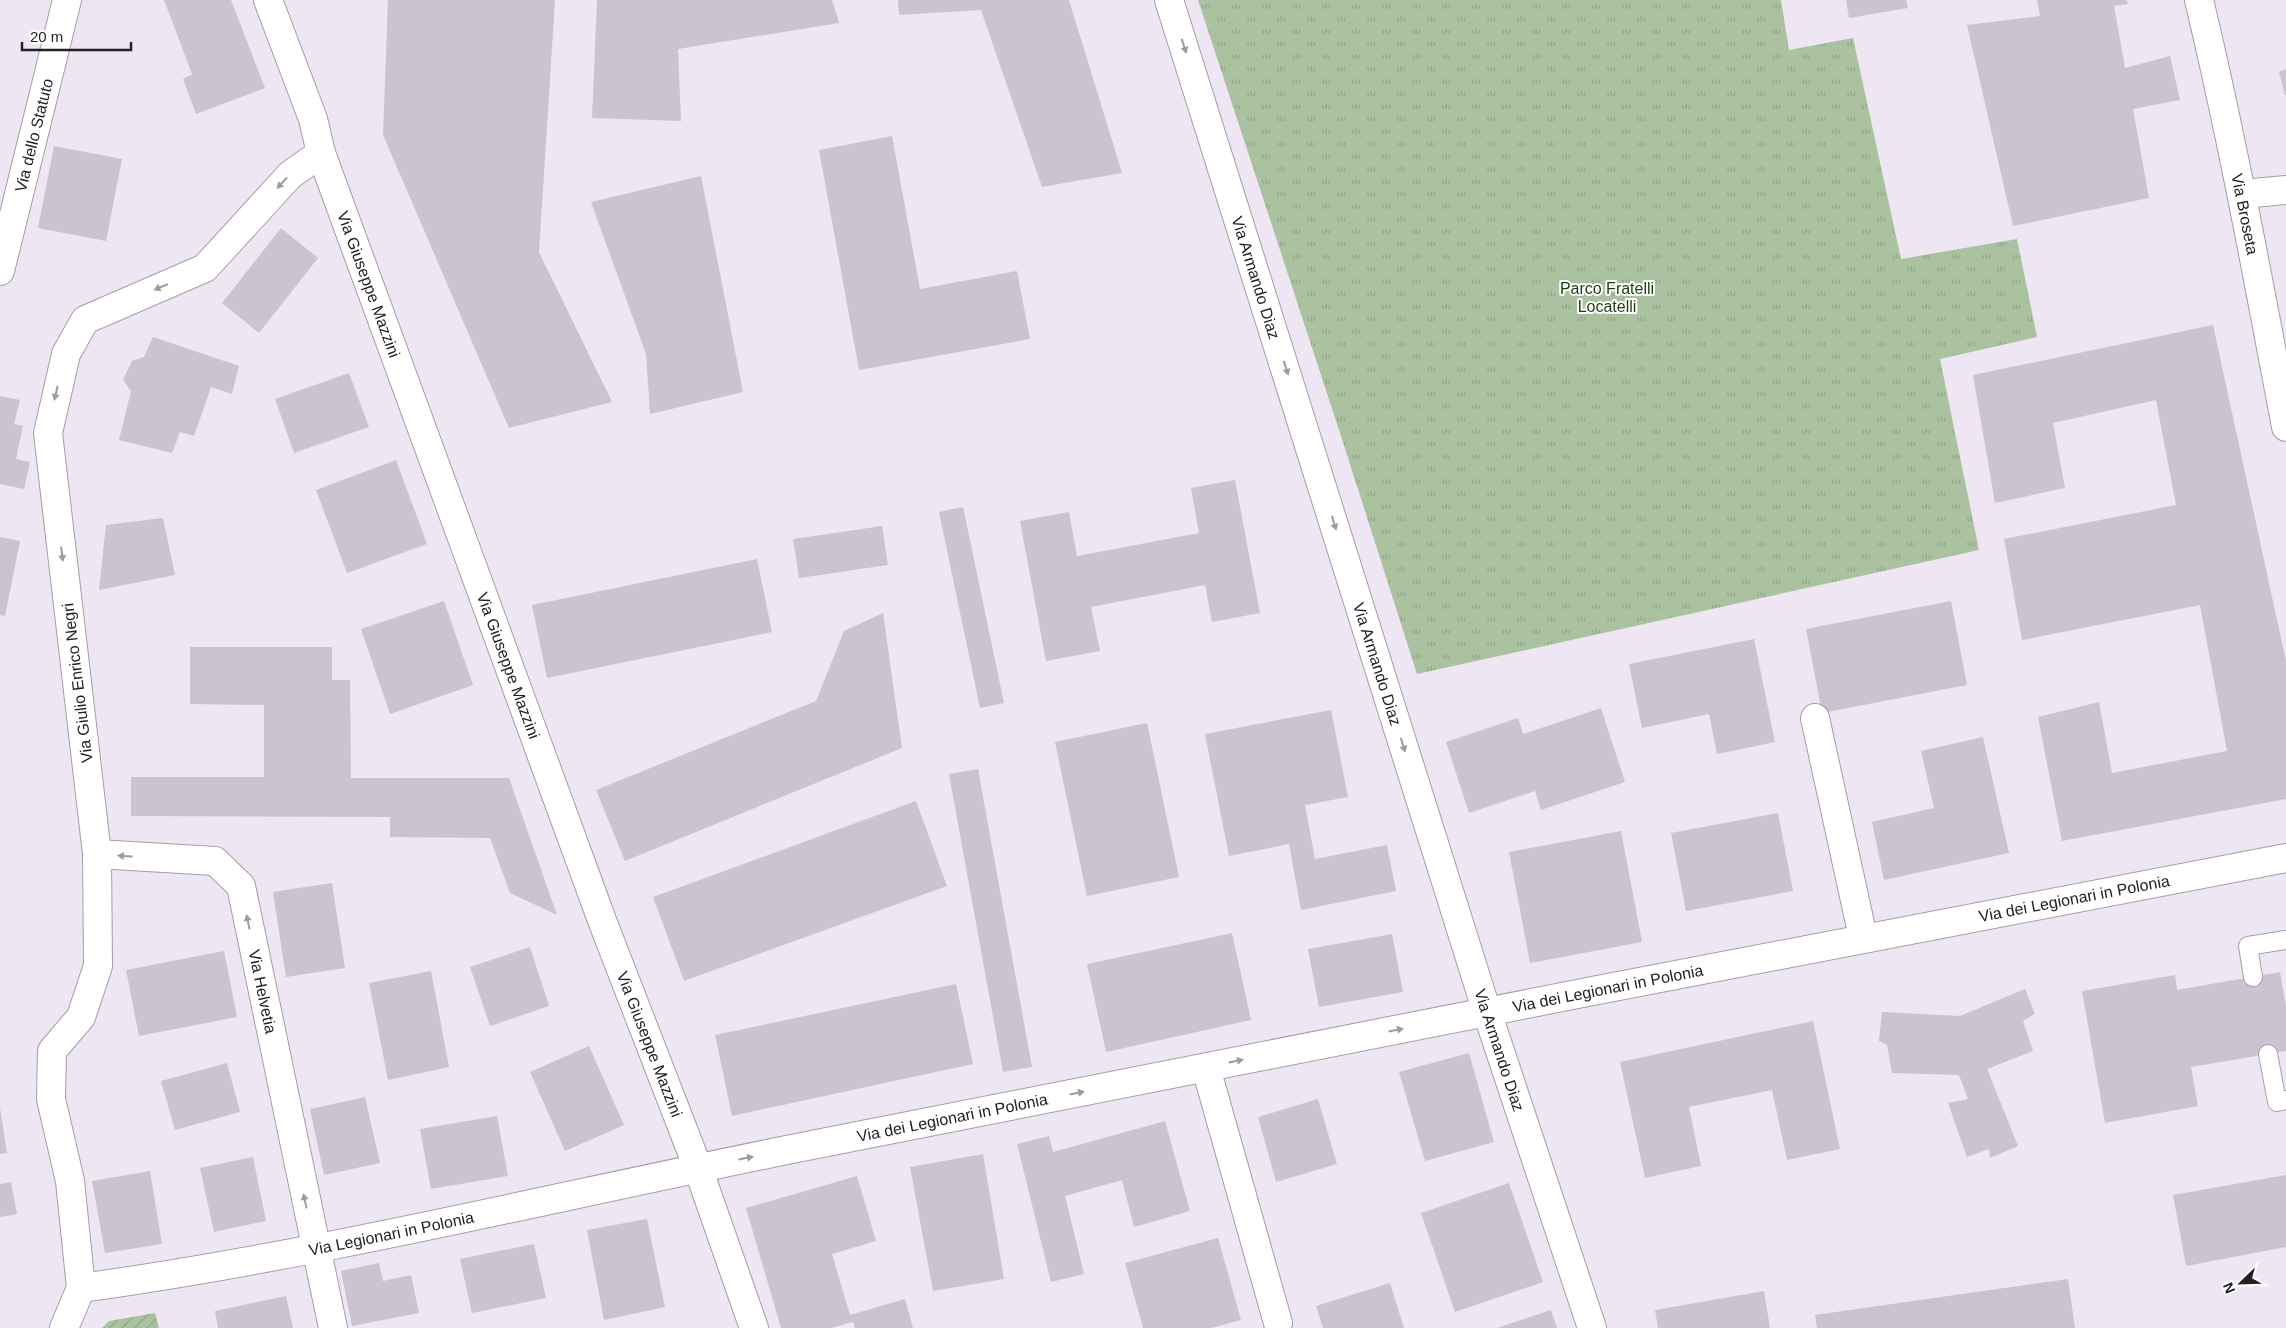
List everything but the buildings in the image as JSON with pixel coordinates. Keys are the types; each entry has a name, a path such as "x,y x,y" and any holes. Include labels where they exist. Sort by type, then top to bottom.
{"street":[{"name":"Via dello Statuto","path":"0,271 67,0"},
{"name":"Via Giuseppe Mazzini","path":"268,0 313,119 321,154 603,923 698,1168 754,1328"},
{"name":"Via Armando Diaz","path":"1169,0 1487,1012 1592,1328"},
{"name":"Via Broseta","path":"2199,0 2243,194 2286,428"},
{"name":"Via Giulio Enrico Negri","path":"82,1288 70,1181 51,1099 52,1051 81,1018 98,966 97,854 48,433 66,354 85,320 205,268 290,175 321,154"},
{"path":"2243,194 2286,190"},
{"path":"1816,718 1864,937"},
{"name":"Via Helvetia","path":"97,854 215,861 241,886 315,1249 333,1328"},
{"name":"Via dei Legionari in Polonia","path":"698,1168 1864,937 2286,858"},
{"path":"1206,1068 1278,1323"},
{"name":"Via Legionari in Polonia","path":"82,1288 168,1276 315,1249 698,1168"},
{"path":"64,1328 82,1288"}],"lane":[{"path":"2253,977 2248,946 2286,940"},
{"path":"2268,1054 2277,1102 2286,1100"}],"green space":[{"name":"Parco Fratelli Locatelli","path":"1198,0 1781,0 1789,50 1853,38 1901,259 2017,239 2037,337 1940,359 1979,550 1417,674"},
{"path":"155,1313 159,1328 102,1328 109,1321"}]}
